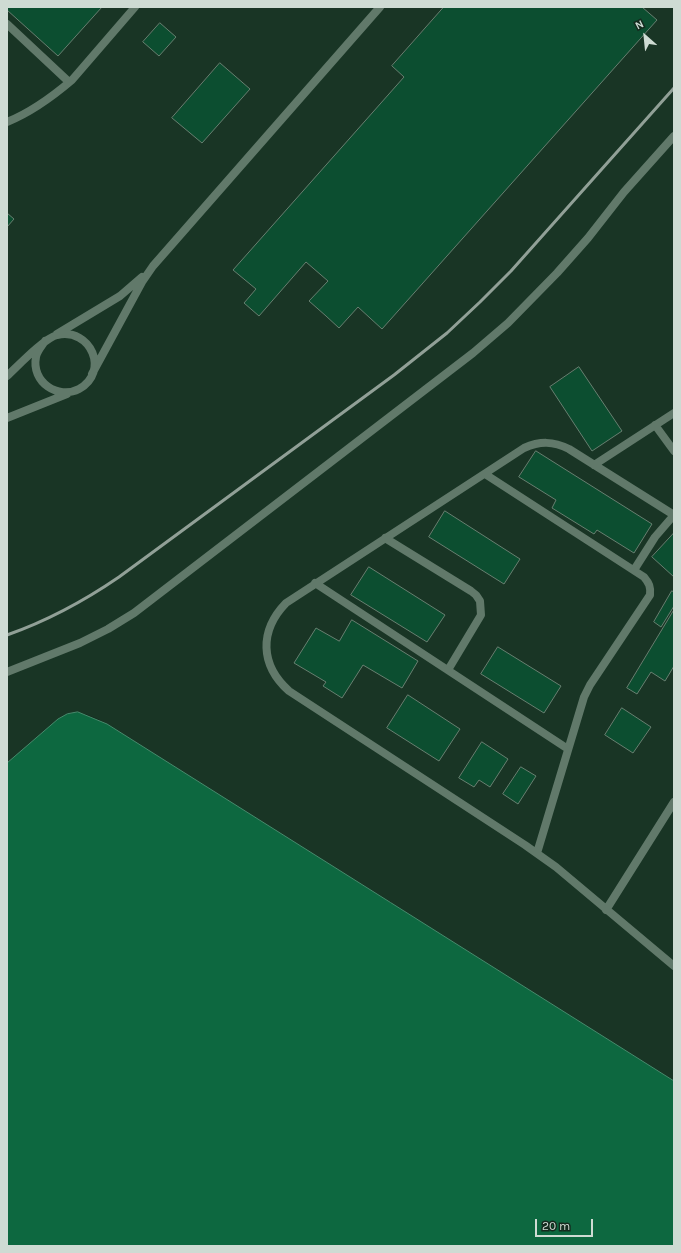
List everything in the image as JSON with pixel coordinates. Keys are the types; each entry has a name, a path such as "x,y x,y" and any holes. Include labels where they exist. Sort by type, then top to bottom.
{"lane":[{"path":"7,122 37,106 61,90 136,7"},
{"path":"7,376 45,341 123,293 139,280 380,7"},
{"path":"7,24 68,82"},
{"path":"7,672 80,643 108,629 134,613 473,354 514,317 557,273 588,238 624,192 674,136"},
{"path":"7,418 73,392 88,382 142,282 160,258"},
{"path":"53,336 70,334 86,342 94,357 92,374"},
{"path":"45,341 36,356 36,365 39,377 48,387 56,391 64,393 73,392"},
{"path":"594,465 674,413"},
{"path":"655,425 674,451"},
{"path":"634,570 655,537 674,515 559,444 540,442 524,448 286,603 278,611 268,631 266,642 267,653 269,664 280,684 289,691 537,853 574,881 606,910 674,966"},
{"path":"484,474 634,570 644,577 651,588 650,595 584,697 537,853"},
{"path":"385,538 471,591 480,601 480,615 448,670"},
{"path":"315,583 568,749"},
{"path":"606,910 674,802"}],"shaded area":[{"path":"7,7 674,7 674,1081 96,718 85,714 67,714 58,719 7,763"},
{"path":"78,712 107,724 674,1081 674,1246 7,1246 7,763 58,719 67,714"}],"building":[{"path":"7,7 102,7 58,56 7,10"},
{"path":"444,7 642,7 657,20 382,329 358,307 339,328 309,301 328,281 306,262 259,316 244,303 256,289 233,270 404,77 392,66"},
{"path":"160,23 176,37 159,56 143,42"},
{"path":"220,63 250,89 202,143 172,118"},
{"path":"7,213 14,219 7,227"},
{"path":"579,367 622,431 592,451 550,387"},
{"path":"536,451 652,524 634,553 597,530 594,534 552,508 556,500 519,477"},
{"path":"445,511 520,559 504,584 429,537"},
{"path":"674,533 674,577 652,557"},
{"path":"369,567 445,615 427,642 351,595"},
{"path":"672,591 674,592 674,606 661,627 654,622"},
{"path":"674,610 674,666 665,681 651,672 637,694 627,688"},
{"path":"352,620 418,661 402,688 363,665 342,698 323,686 326,682 294,663 316,628 339,641"},
{"path":"498,647 561,686 544,713 481,674"},
{"path":"408,695 460,729 439,761 387,728"},
{"path":"622,708 651,727 633,753 605,735"},
{"path":"482,742 508,759 490,787 479,780 474,787 459,778"},
{"path":"521,767 536,776 518,804 503,794"}],"railway":[{"path":"7,635 65,610 119,577 394,375 447,333 511,271 674,88"}]}
